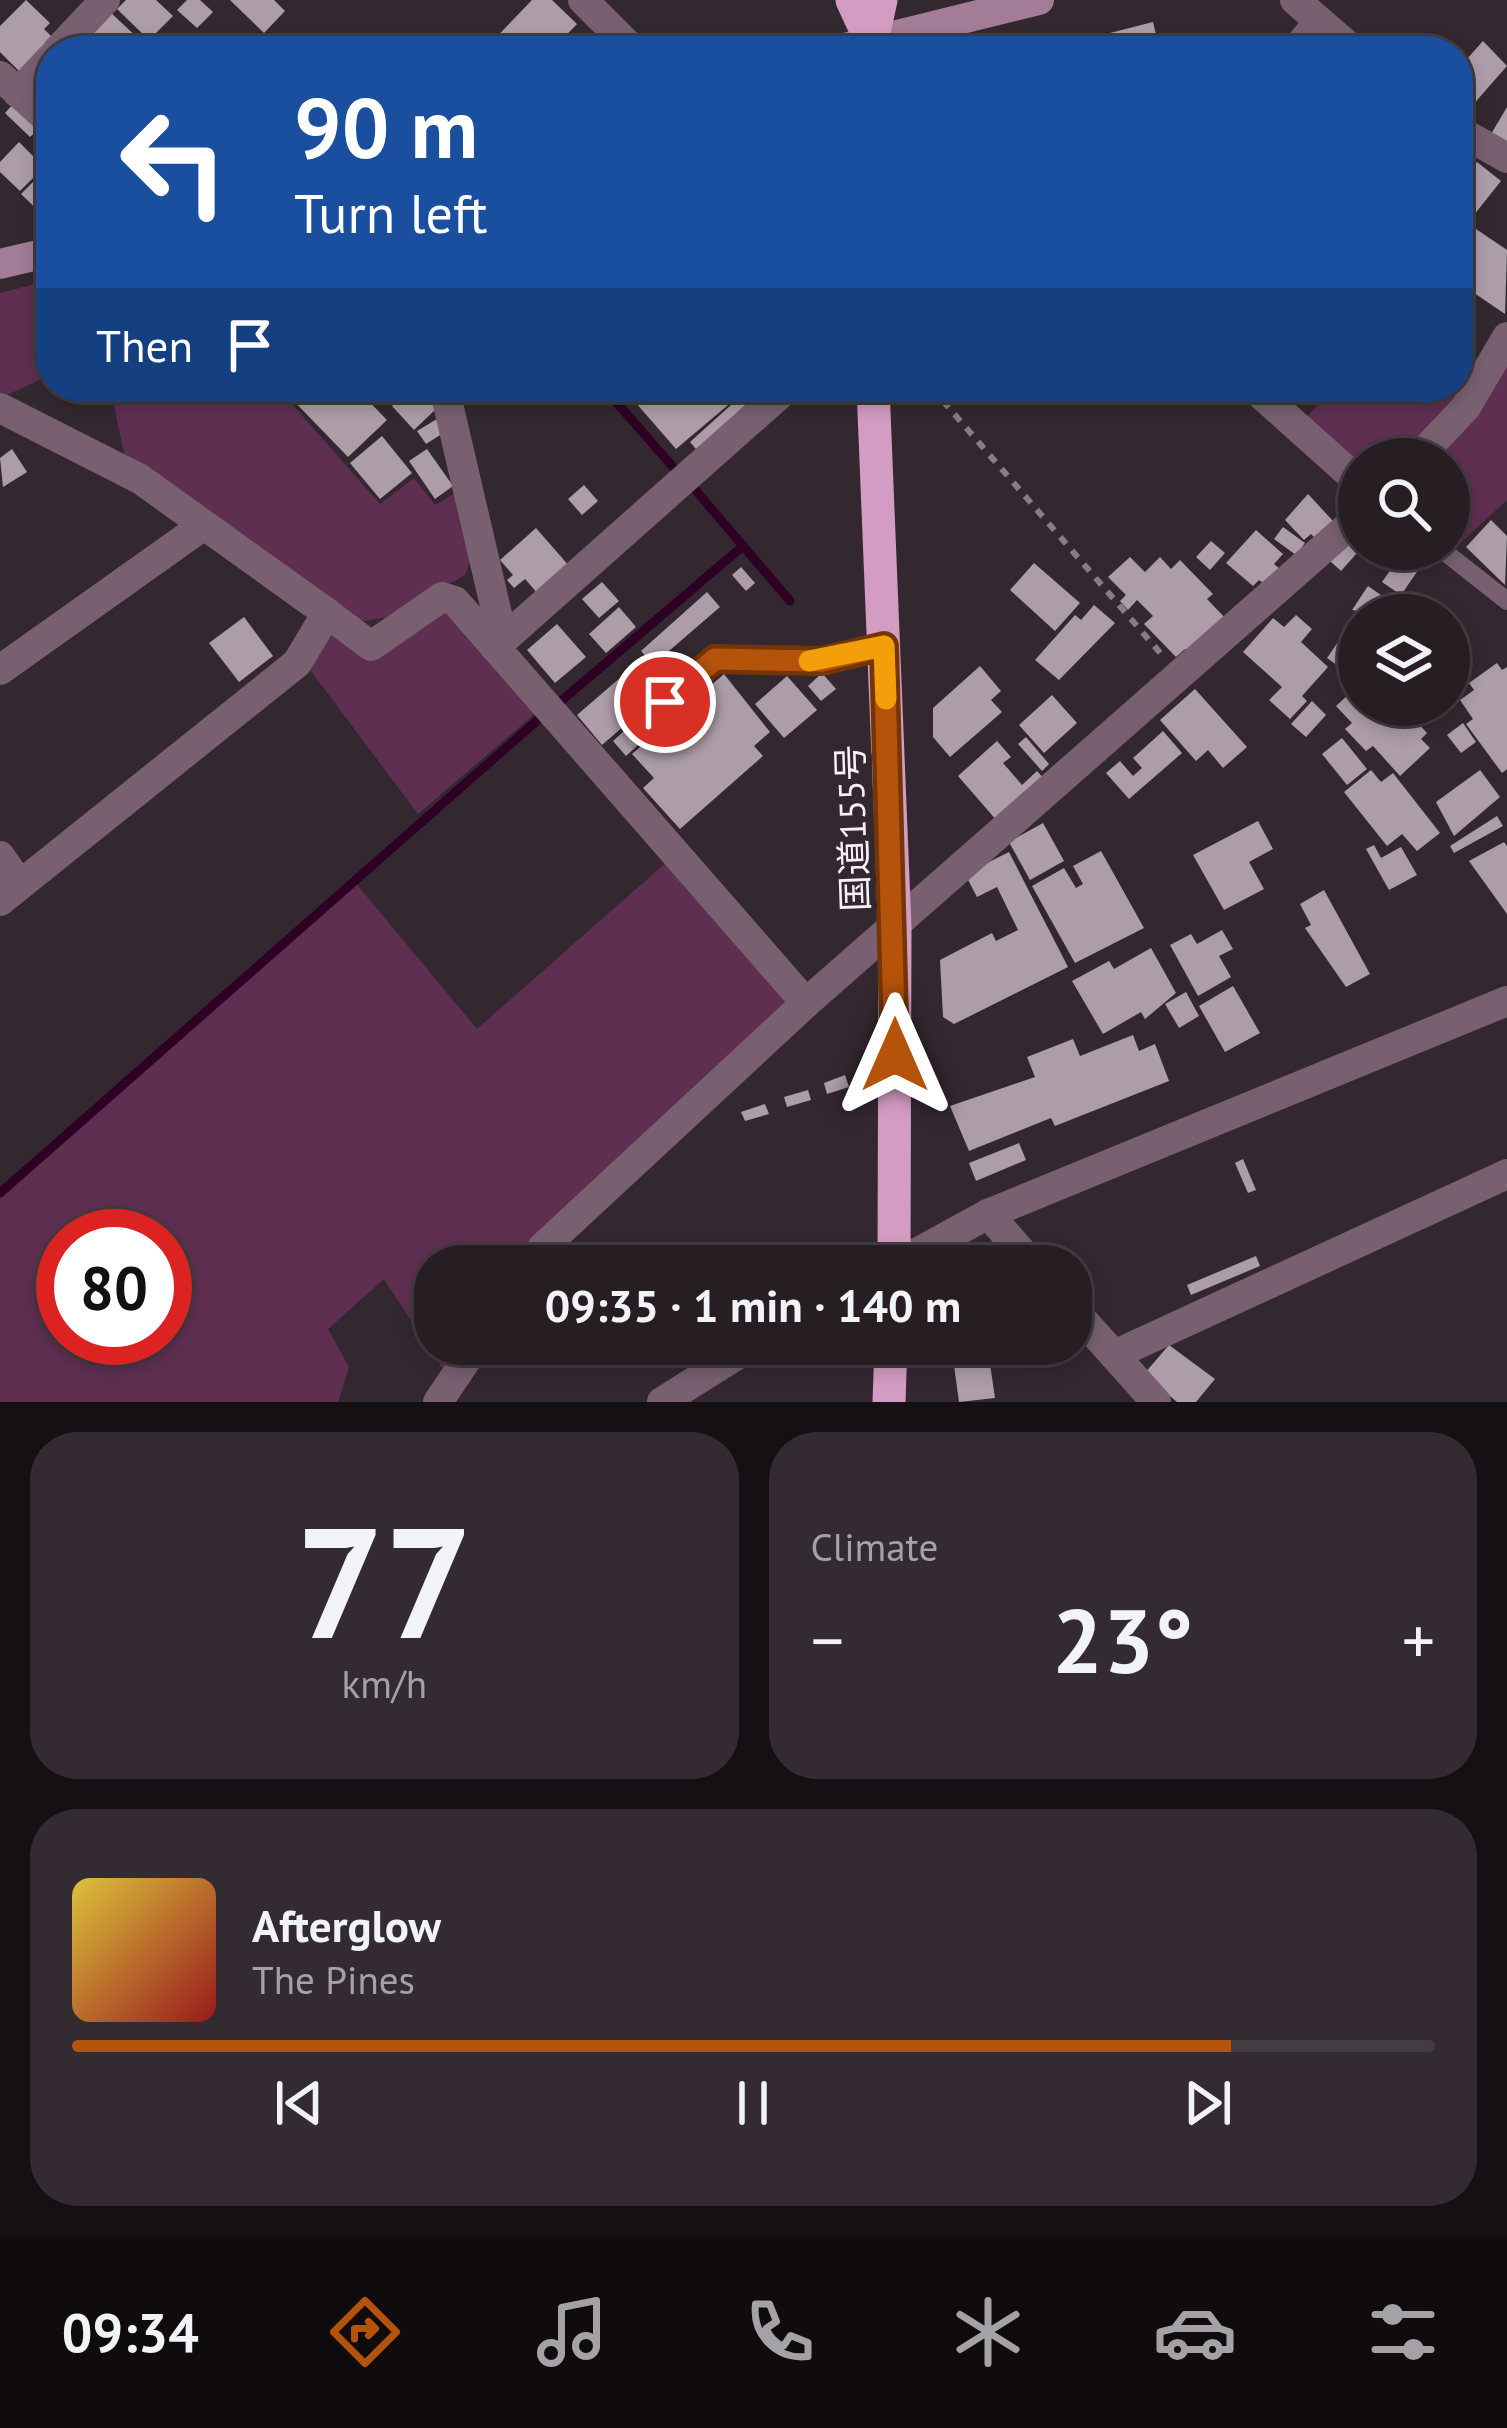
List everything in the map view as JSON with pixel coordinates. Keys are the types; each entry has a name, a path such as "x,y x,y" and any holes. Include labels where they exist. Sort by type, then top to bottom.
{"highway":[{"path":"852,0 866,36"},
{"path":"872,36 881,0"},
{"name":"国道155号","path":"874,402 895,928 894,1245"},
{"path":"890,1402 891,1365"}],"main road":[{"path":"939,36 1034,1"},
{"path":"0,264 36,256"}],"street":[{"path":"71,36 105,0"},
{"path":"583,0 619,36"},
{"path":"1305,8 1337,36"},
{"path":"36,67 9,84 36,108"},
{"path":"1473,139 1507,158"},
{"path":"1473,395 1507,337"},
{"path":"448,402 497,614 495,647"},
{"path":"495,647 771,402"},
{"path":"1269,402 1338,463"},
{"path":"1437,438 1469,402"},
{"path":"0,440 14,415 140,479 371,646 442,597 455,601 806,1003"},
{"path":"0,670 203,525"},
{"path":"545,1245 806,1003 1338,536"},
{"path":"0,856 10,893 297,663 327,613"},
{"path":"932,1245 988,1214 1507,1001"},
{"path":"1114,1355 1507,1174"},
{"path":"988,1214 1015,1245"},
{"path":"1092,1330 1156,1402"},
{"path":"438,1402 463,1365"},
{"path":"662,1402 721,1365"}],"lane":[{"path":"1293,36 1305,8"},
{"path":"1468,570 1507,601"},
{"path":"665,702 715,659 822,661 884,646"}],"path":[{"path":"944,402 1180,676"}],"shaded area":[{"path":"36,284 36,382 0,398 0,293"},
{"path":"1507,353 1507,500 1470,534 1470,438 1442,438"},
{"path":"113,402 290,402 380,504 414,478 435,505 462,489 472,556 465,575 387,617 365,621 338,612 125,458"},
{"path":"1320,402 1454,402 1424,438 1338,438 1338,452 1303,421"},
{"path":"438,612 453,613 538,711 418,814 305,663 329,623 373,657"},
{"path":"669,860 795,1003 543,1245 414,1245 414,1325 384,1279 328,1329 349,1367 338,1402 0,1402 0,1193 354,881 477,1029"}],"building":[{"path":"26,0 50,23 44,29 51,36 36,36 36,53 19,71 0,52 0,26"},
{"path":"126,0 156,0 173,16 153,36 145,36 117,9"},
{"path":"187,0 200,0 213,12 197,28 177,10"},
{"path":"230,0 274,0 285,11 264,33"},
{"path":"532,0 552,0 577,24 565,36 497,36"},
{"path":"108,10 136,36 92,36 87,31"},
{"path":"1153,22 1156,36 1106,36"},
{"path":"1483,41 1507,66 1473,105 1473,52"},
{"path":"15,102 36,122 36,132 30,137 5,113"},
{"path":"1507,107 1507,144 1491,134"},
{"path":"19,142 36,159 36,175 20,191 0,172 0,162"},
{"path":"1477,162 1501,181 1473,216 1473,167"},
{"path":"36,179 36,208 21,194"},
{"path":"1473,227 1507,250 1505,314 1473,292"},
{"path":"295,402 370,402 387,420 348,457"},
{"path":"430,402 437,408 414,430 392,406"},
{"path":"635,402 732,402 676,449"},
{"path":"734,402 746,402 753,410 701,455 690,442"},
{"path":"437,419 445,432 426,444 417,431"},
{"path":"382,436 412,473 380,499 350,463"},
{"path":"12,449 27,472 3,487 0,458"},
{"path":"427,449 453,486 435,499 409,461"},
{"path":"584,485 598,501 582,515 568,499"},
{"path":"1308,494 1334,522 1316,539 1311,534 1304,540 1285,520"},
{"path":"1491,520 1507,536 1505,585 1470,551 1470,543"},
{"path":"1283,527 1305,543 1296,555 1274,539"},
{"path":"536,528 570,567 539,595 525,579 514,588 507,580 513,575 500,560"},
{"path":"1256,530 1283,554 1274,564 1281,570 1266,586 1259,580 1253,586 1226,563"},
{"path":"1211,541 1225,553 1210,570 1196,557"},
{"path":"1130,557 1145,572 1160,557 1171,569 1180,560 1213,594 1207,599 1229,622 1193,658 1185,649 1176,657 1144,624 1153,616 1137,600 1128,610 1120,601 1126,595 1108,577"},
{"path":"1034,563 1080,603 1055,631 1010,590"},
{"path":"741,567 755,583 746,591 732,575"},
{"path":"1390,570 1418,570 1402,594 1382,582"},
{"path":"602,582 619,601 599,618 582,599"},
{"path":"707,592 720,607 662,657 657,652 648,659 641,651"},
{"path":"1094,605 1115,623 1059,680 1035,660 1075,615 1081,620"},
{"path":"619,607 636,627 606,653 589,634"},
{"path":"1296,615 1312,629 1301,642 1328,667 1302,696 1307,701 1290,719 1269,700 1282,687 1243,652 1273,618 1284,627"},
{"path":"244,617 273,656 239,682 209,643"},
{"path":"557,624 586,657 555,683 527,650"},
{"path":"1338,642 1338,666 1327,658"},
{"path":"643,658 658,675 637,694 647,706 602,745 577,715"},
{"path":"1497,663 1502,670 1507,667 1507,769 1502,773 1467,726 1473,719 1470,682"},
{"path":"980,666 1001,691 991,700 1002,712 950,757 933,737 933,708"},
{"path":"822,673 836,689 821,701 808,686"},
{"path":"724,674 770,732 754,746 763,756 680,829 643,788 654,778 632,754"},
{"path":"787,676 817,710 784,738 755,704"},
{"path":"1195,689 1247,747 1223,768 1208,750 1196,761 1160,720"},
{"path":"1052,695 1077,723 1044,753 1019,725"},
{"path":"1312,701 1326,715 1306,737 1291,724"},
{"path":"646,711 659,726 626,756 613,741"},
{"path":"1420,726 1427,733 1421,739 1430,748 1400,776 1373,746 1366,751 1345,729"},
{"path":"1465,726 1476,742 1461,753 1447,735"},
{"path":"1163,731 1182,753 1129,799 1106,773 1120,761 1133,776 1142,768 1133,758"},
{"path":"1026,737 1049,764 1042,771 1018,744"},
{"path":"1342,738 1367,769 1347,785 1322,754"},
{"path":"997,741 1011,757 1003,763 1022,785 1037,771 1046,781 998,822 958,776"},
{"path":"1371,770 1381,782 1393,773 1440,833 1417,851 1402,834 1387,846 1344,792"},
{"path":"1480,770 1500,797 1454,836 1436,802"},
{"path":"1497,816 1503,826 1454,853 1450,846"},
{"path":"1258,821 1273,849 1249,862 1264,889 1224,910 1193,855"},
{"path":"1043,823 1064,861 1030,880 1009,842"},
{"path":"1504,842 1507,846 1507,914 1469,861"},
{"path":"1374,845 1381,858 1401,847 1417,875 1389,890 1366,849"},
{"path":"1101,851 1144,928 1075,963 1032,886 1064,868 1076,888 1083,884 1073,866"},
{"path":"1009,852 1068,967 954,1024 943,1017 940,960 992,933 996,941 1018,930 997,887 977,897 965,874"},
{"path":"1324,890 1370,974 1346,987 1305,928 1311,925 1300,904"},
{"path":"1222,930 1233,949 1219,956 1231,977 1198,996 1170,945 1191,934 1197,944"},
{"path":"1151,948 1176,993 1145,1019 1141,1012 1103,1034 1072,981 1109,961 1114,969"},
{"path":"1233,986 1260,1033 1225,1052 1199,1006"},
{"path":"1186,992 1199,1016 1179,1028 1165,1004"},
{"path":"1133,1035 1139,1051 1155,1044 1169,1081 1055,1126 1051,1118 969,1151 950,1106 1035,1077 1027,1057 1073,1039 1080,1056"},
{"path":"845,1075 849,1087 827,1094 824,1083"},
{"path":"808,1090 811,1100 787,1107 784,1097"},
{"path":"765,1104 769,1114 745,1121 741,1112"},
{"path":"1019,1143 1026,1160 976,1181 969,1163"},
{"path":"1243,1159 1256,1190 1248,1193 1235,1163"},
{"path":"1256,1256 1260,1266 1191,1295 1187,1285"},
{"path":"1169,1345 1215,1379 1196,1402 1177,1402 1144,1374"},
{"path":"954,1365 990,1365 995,1398 959,1402"}],"waterway":[{"path":"616,402 680,475"},
{"path":"692,486 790,601"},
{"path":"560,702 743,546"},
{"path":"0,1193 541,717"}],"slow traffic":[{"path":"809,661 884,646 886,699"}],"route":[{"path":"665,702 715,659 822,661 884,646 895,1055"}]}
